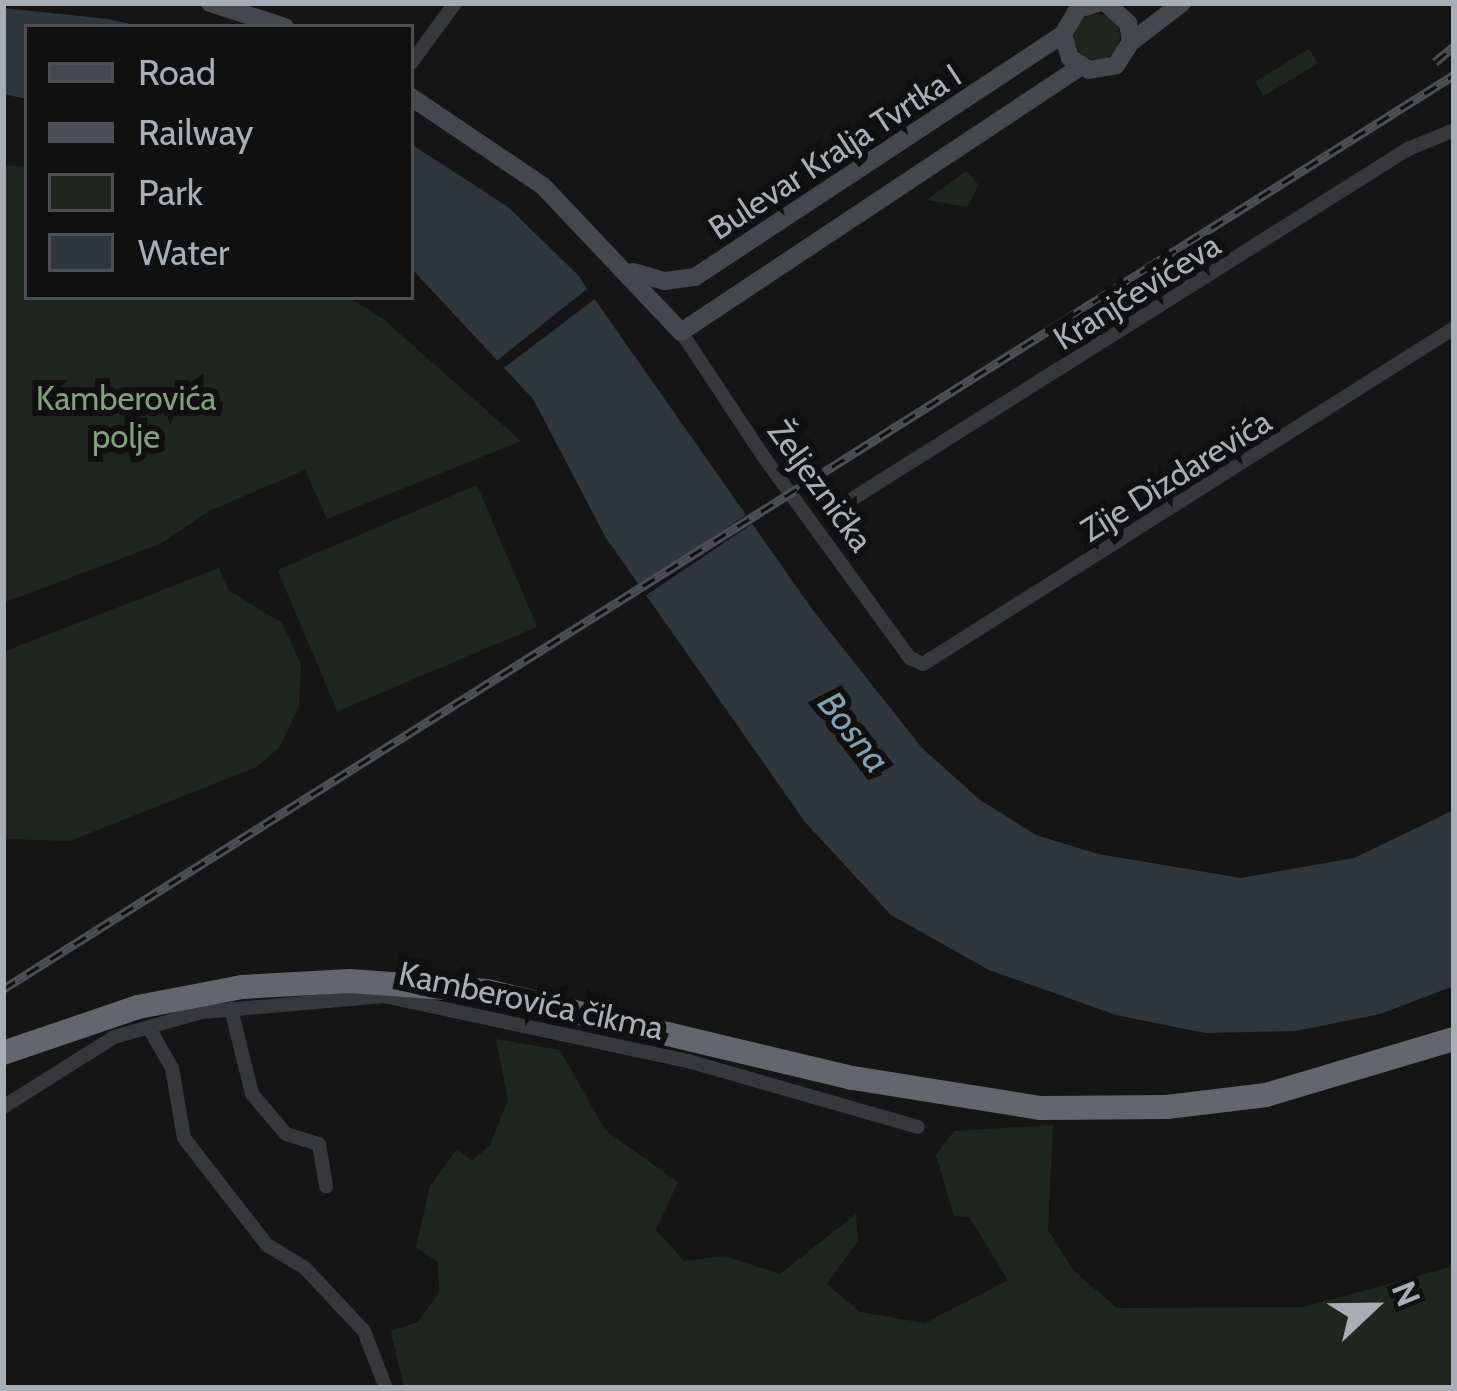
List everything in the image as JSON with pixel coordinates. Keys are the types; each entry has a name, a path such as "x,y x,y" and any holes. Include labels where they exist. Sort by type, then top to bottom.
{"highway":[{"path":"3,1053 138,1007 242,987 350,981 506,995 853,1078 1041,1108 1167,1107 1267,1095 1454,1039"}],"street":[{"path":"210,3 276,24"},
{"path":"414,59 455,3"},
{"name":"Bulevar Kralja Tvrtka I","path":"627,270 665,281 695,277 1064,20 1104,3 1129,23 1131,42"},
{"name":"Bulevar Kralja Tvrtka I","path":"675,325 1081,67 1108,70 1131,42 1182,3"},
{"path":"1064,20 1081,67"},
{"path":"414,99 543,186 675,325"},
{"name":"Kranjčevićeva","path":"849,502 1408,149 1454,130"},
{"path":"675,325 670,301 695,277"},
{"name":"Željeznička","path":"675,325 763,456 910,658 922,664"},
{"name":"Zije Dizdarevića","path":"922,664 1454,328"},
{"name":"Kamberovića čikma","path":"3,1107 114,1037 232,1009 405,998 688,1061 918,1127"},
{"path":"232,1009 252,1094 286,1134 316,1140 326,1186"},
{"path":"149,1028 172,1068 184,1138 268,1245 304,1268 364,1331 386,1388"}],"green space":[{"path":"1097,14 1114,20 1120,37 1114,54 1097,60 1080,54 1074,37 1080,20"},
{"path":"1309,49 1318,64 1264,96 1255,81"},
{"name":"Kamberovića polje","path":"3,165 24,167 24,300 352,300 382,318 521,441 327,519 305,470 209,511 160,544 3,603"},
{"path":"966,171 979,185 967,207 927,200"},
{"path":"477,485 537,627 337,712 277,570"},
{"path":"219,568 228,590 282,623 301,665 299,706 279,748 256,767 70,841 3,839 3,652"},
{"path":"496,1039 560,1050 605,1130 678,1182 656,1230 684,1261 725,1256 780,1274 856,1214 858,1241 827,1284 860,1312 925,1323 1008,1280 969,1217 954,1216 936,1155 954,1131 1053,1125 1048,1230 1074,1271 1117,1308 1304,1307 1454,1266 1454,1388 404,1388 391,1331 418,1322 439,1292 438,1262 416,1247 430,1186 457,1149 472,1161 490,1145 508,1100"}],"water":[{"path":"3,8 130,24 24,24 24,98 3,94"},
{"name":"Bosna","path":"414,146 508,207 577,274 812,609 922,748 980,800 1036,835 1098,854 1241,878 1354,858 1454,810 1454,986 1380,1014 1296,1031 1205,1033 1116,1015 989,970 891,915 805,822 606,538 533,399 414,271"}],"pier":[{"path":"592,285 600,295 501,370 494,363"},
{"path":"753,510 759,519 641,599 635,589"}],"railway":[{"path":"1435,62 1454,46"},
{"path":"3,989 1454,75"}]}
